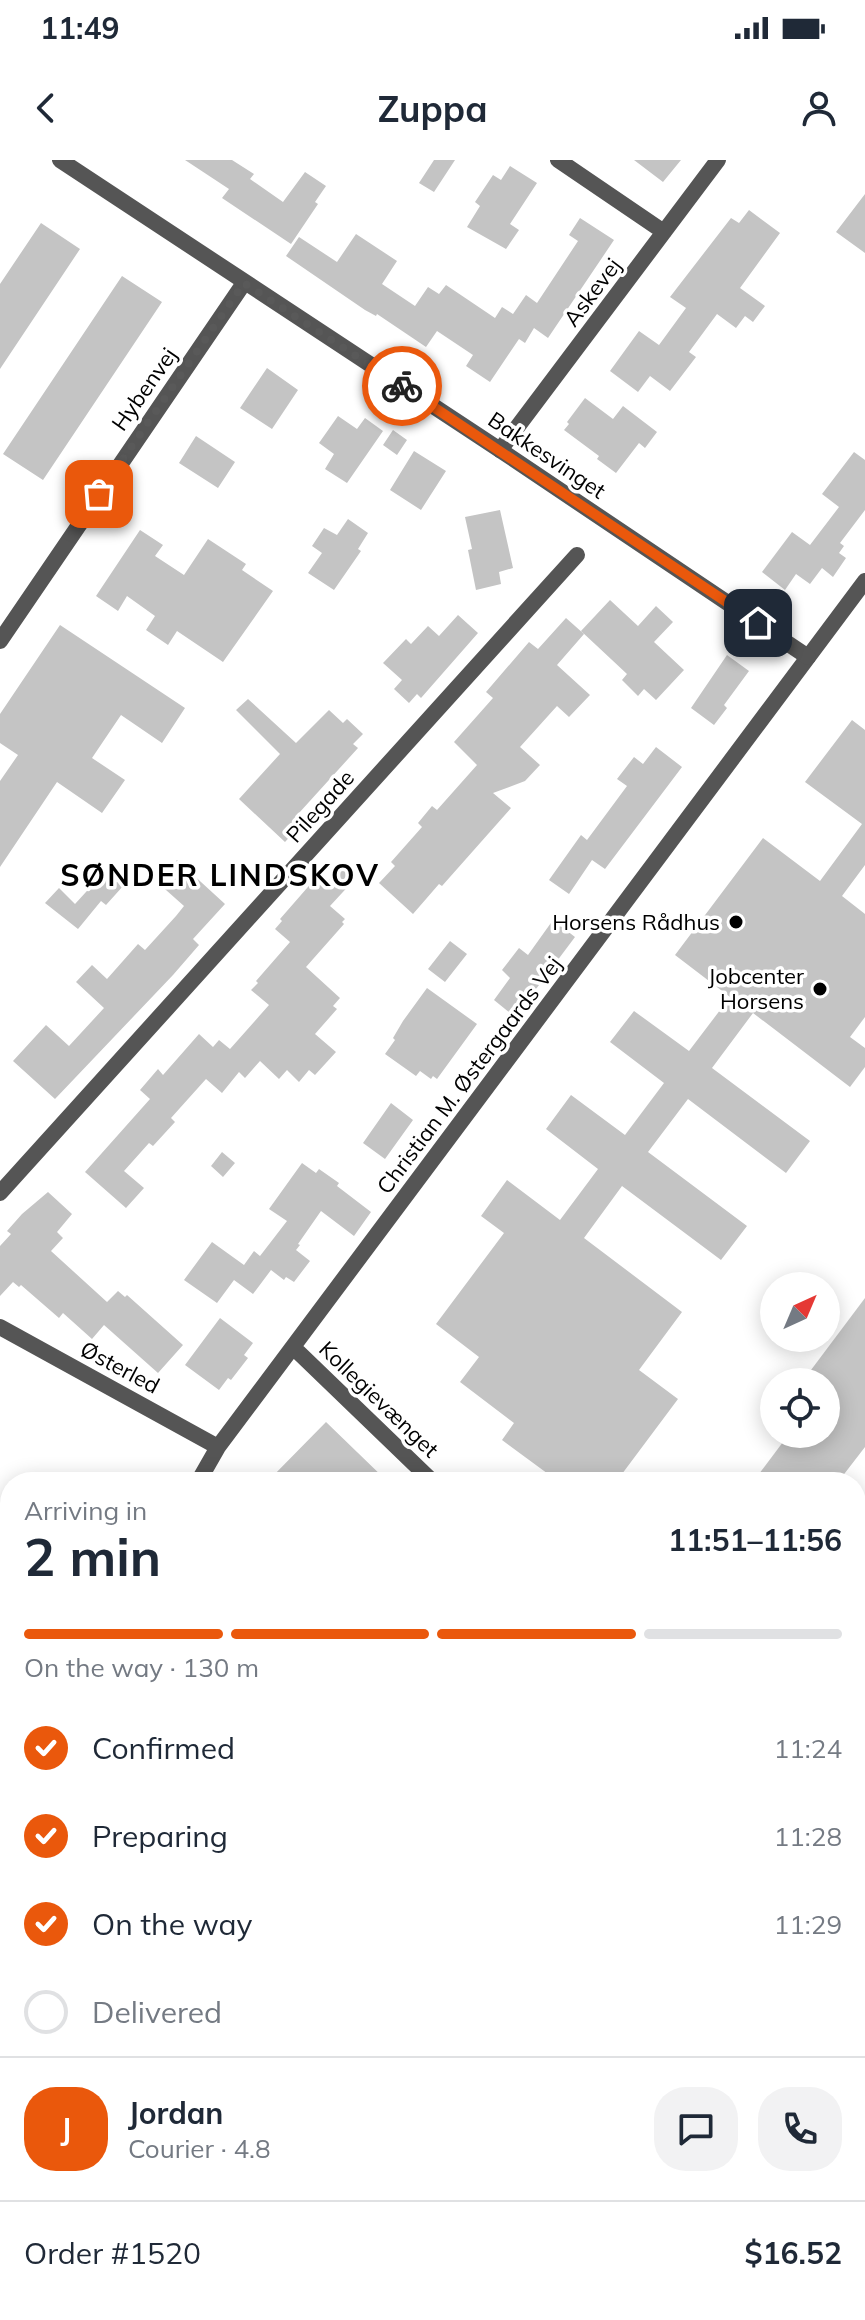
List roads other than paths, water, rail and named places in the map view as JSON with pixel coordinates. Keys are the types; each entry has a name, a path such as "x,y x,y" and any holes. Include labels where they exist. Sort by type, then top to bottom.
{"street":[{"name":"Bakkesvinget","path":"60,160 808,657"},
{"path":"558,160 664,232"},
{"name":"Askevej","path":"500,450 718,160"},
{"name":"Hybenvej","path":"0,641 244,283"},
{"name":"Pilegade","path":"0,1193 577,555"},
{"name":"Christian M. Østergaards Vej","path":"204,1472 218,1447 865,581"},
{"name":"Østerled","path":"0,1327 218,1447"},
{"name":"Kollegievænget","path":"294,1348 423,1472"}],"place":[{"name":"Horsens Rådhus","path":"736,922"},
{"name":"Jobcenter Horsens","path":"820,989"}],"district":[{"name":"SØNDER LINDSKOV","path":"220,875"}]}
